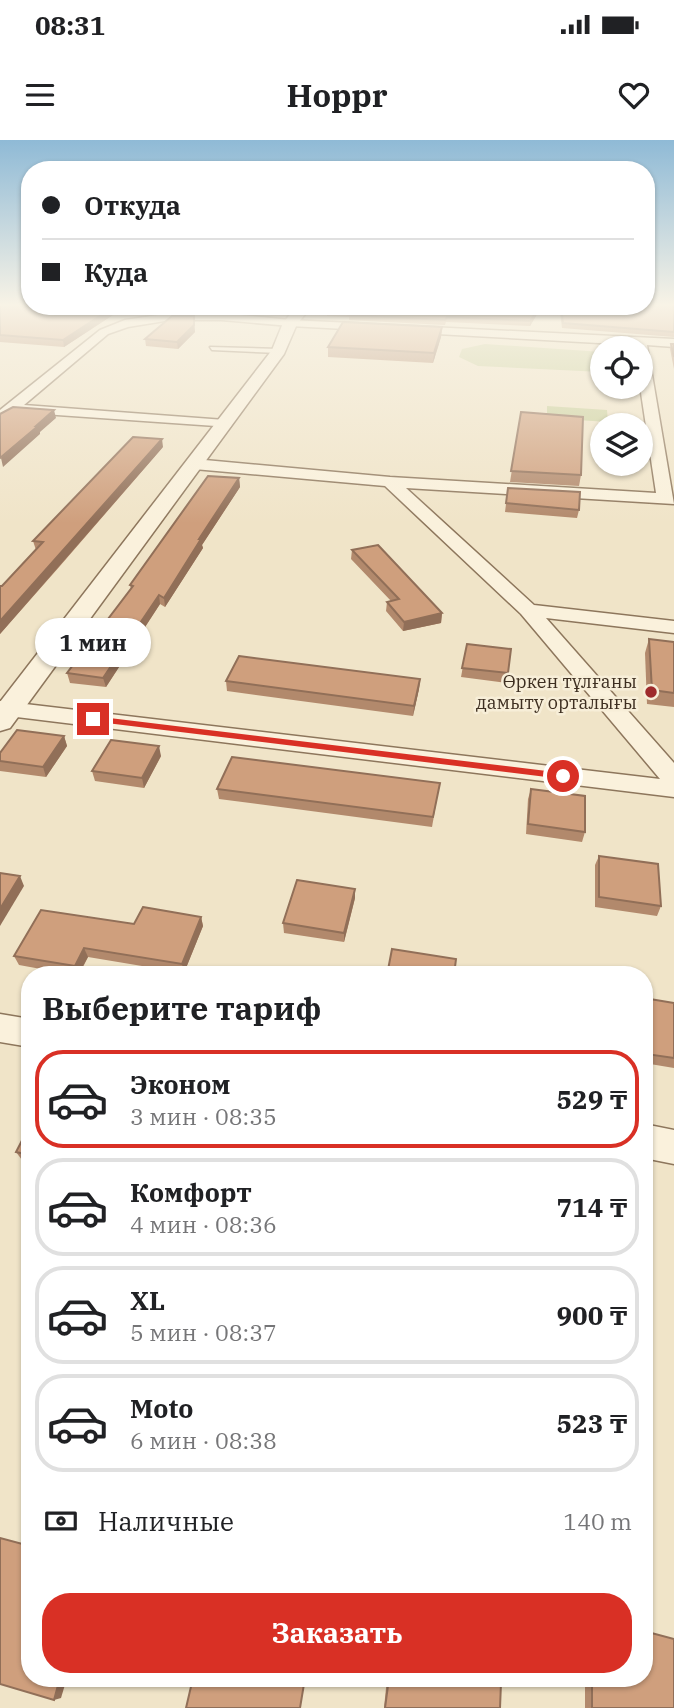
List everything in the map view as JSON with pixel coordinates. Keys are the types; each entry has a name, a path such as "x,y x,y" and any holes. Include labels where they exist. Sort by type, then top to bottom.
{"street":[{"path":"4,410 47,376"},
{"path":"3,713 260,376"},
{"path":"194,464 390,482 669,498 651,399"},
{"path":"4,410 225,424"},
{"path":"390,482 528,610 674,779"},
{"path":"528,610 674,627"},
{"path":"3,713 674,789"},
{"path":"0,1028 21,1032"},
{"path":"653,1143 674,1147"}],"green space":[{"path":"547,406 607,410 607,413 590,413 590,421 547,418"}],"building":[{"path":"13,407 54,410 0,458 0,414"},
{"path":"521,412 583,417 581,475 511,471"},
{"path":"133,437 162,439 0,621 0,586 43,542 33,541"},
{"path":"208,476 239,478 164,598 159,595 103,678 67,673 133,586 130,585"},
{"path":"508,488 580,492 579,510 506,503"},
{"path":"378,545 442,613 404,622 387,602 399,599 352,550"},
{"path":"649,639 674,642 674,693 652,690"},
{"path":"467,644 511,649 508,673 462,668"},
{"path":"239,656 420,679 414,706 226,681"},
{"path":"17,730 64,736 43,767 0,761 0,753"},
{"path":"111,740 159,746 142,778 92,771"},
{"path":"232,757 440,783 433,817 217,789"},
{"path":"531,789 585,796 585,832 528,824"},
{"path":"599,856 658,864 661,906 599,897"},
{"path":"0,873 20,876 0,909"},
{"path":"297,880 355,889 344,933 283,923"},
{"path":"143,907 201,917 182,964 84,948 75,966 14,956 41,910 134,924"},
{"path":"392,949 456,959 455,966 389,966"},
{"path":"653,1000 674,1003 674,1058 653,1055"},
{"path":"0,1538 21,1544 21,1687 58,1687 54,1700 0,1684"},
{"path":"653,1633 674,1639 674,1708 592,1708 592,1687 653,1687"},
{"path":"191,1687 304,1687 300,1708 186,1708"},
{"path":"388,1687 501,1687 500,1708 385,1708"}],"place":[{"name":"Өркен тұлғаны дамыту орталығы","path":"651,692"}],"route":[{"path":"93,719 563,776"}]}
